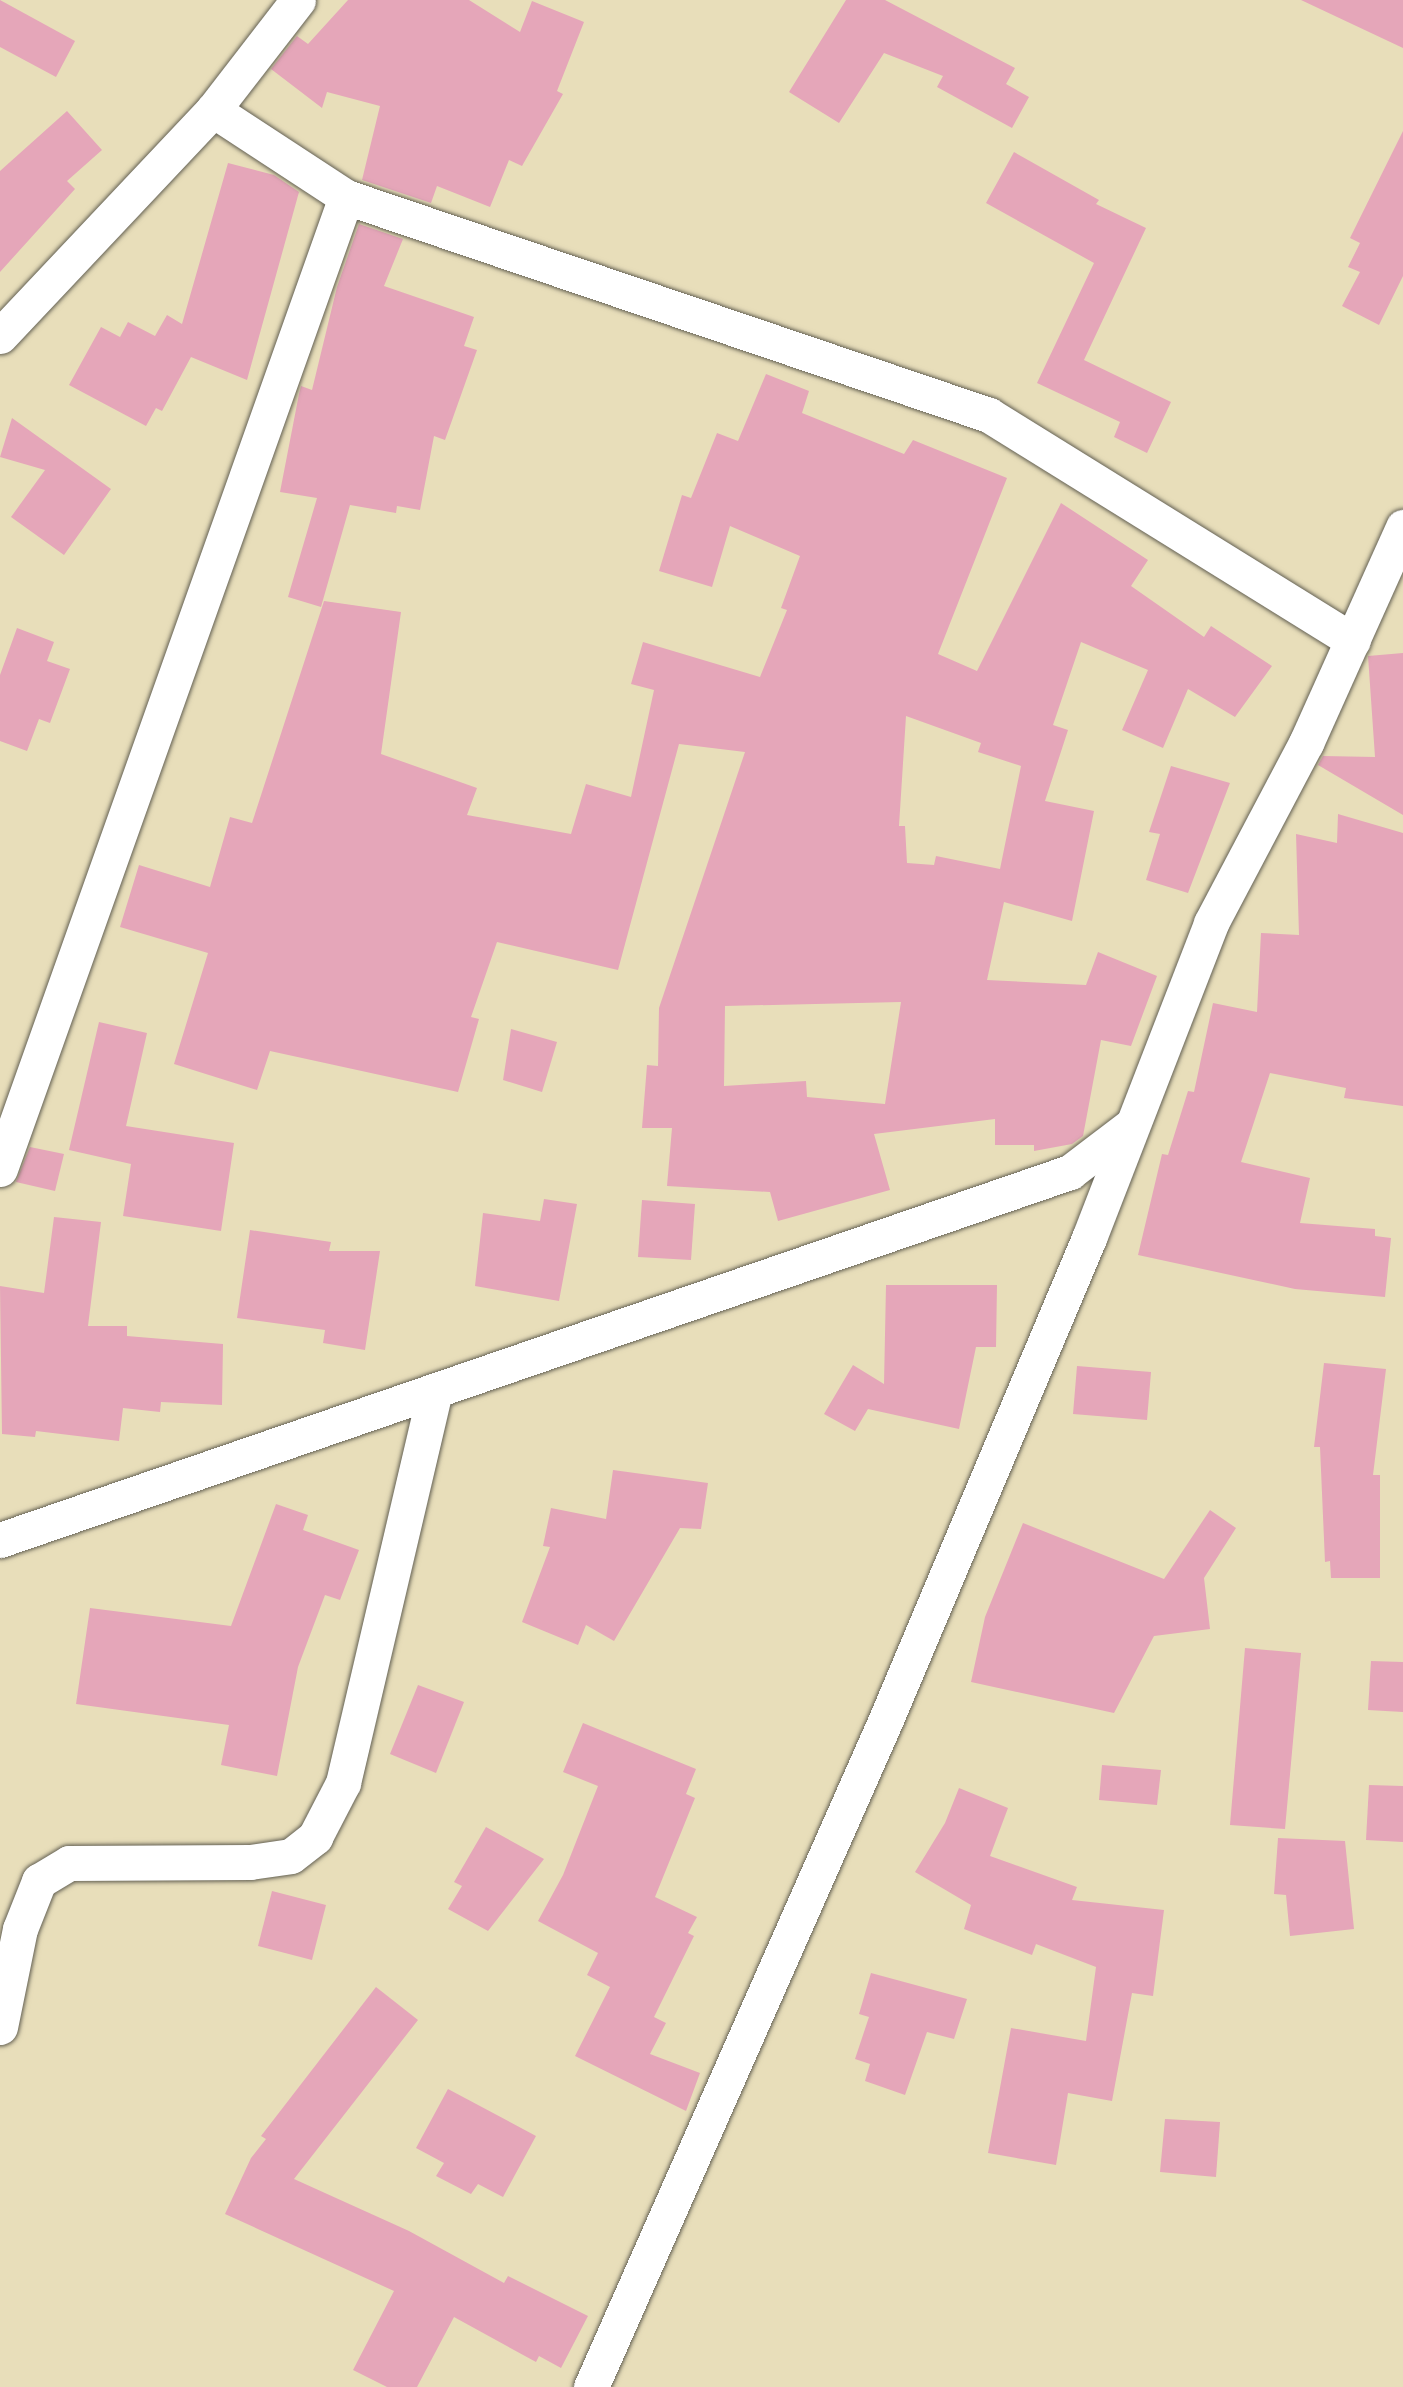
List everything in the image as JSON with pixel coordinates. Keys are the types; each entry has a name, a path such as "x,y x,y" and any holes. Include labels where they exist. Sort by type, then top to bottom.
{"street":[{"path":"0,336 213,110 298,0"},
{"path":"213,110 346,198 989,415 1353,641"},
{"path":"0,1169 346,198"},
{"path":"591,2387 888,1717 1089,1238 1211,922 1306,743 1403,527"},
{"path":"0,1540 1070,1172 1129,1128"},
{"path":"0,2028 20,1929 39,1881 70,1864 250,1862 291,1856 315,1837 343,1783 435,1391"}],"building":[{"path":"0,0 75,41 56,77 0,47"},
{"path":"348,0 469,0 520,32 532,1 584,22 557,91 563,94 522,166 509,160 490,207 437,186 431,203 362,180 380,106 327,92 322,108 271,69 297,36 308,44"},
{"path":"846,0 885,0 1015,68 1006,84 1029,97 1012,128 937,87 943,76 884,53 839,123 789,92"},
{"path":"1301,0 1403,0 1403,48"},
{"path":"67,111 102,150 67,181 75,189 0,272 0,171"},
{"path":"1403,131 1403,276 1379,325 1342,306 1360,272 1348,267 1360,243 1350,238"},
{"path":"1014,152 1099,200 1096,204 1146,228 1084,360 1171,402 1147,453 1114,437 1120,422 1037,383 1094,263 986,203"},
{"path":"228,163 274,175 299,192 247,380 191,357 162,411 156,408 146,426 69,385 101,327 120,337 128,322 155,336 167,315 182,324"},
{"path":"359,224 403,239 384,286 474,317 464,346 477,350 445,440 434,436 420,510 397,506 396,513 350,505 321,607 288,597 317,498 280,492 301,386 312,390 337,287"},
{"path":"766,374 809,391 802,413 904,454 913,440 1007,478 938,654 977,671 1061,503 1148,560 1131,586 1204,637 1211,626 1272,666 1235,717 1188,689 1163,748 1122,730 1148,670 1081,642 1053,725 1068,730 1045,801 1094,811 1072,921 1004,902 987,980 1086,985 1098,952 1157,976 1131,1046 1101,1040 1083,1136 1072,1144 1034,1151 1034,1145 995,1145 995,1119 874,1134 890,1190 778,1221 770,1192 667,1186 672,1128 642,1128 647,1065 658,1066 659,1008 745,752 679,744 618,970 497,942 471,1017 479,1019 458,1092 270,1051 257,1090 174,1064 208,953 120,927 139,865 210,887 230,817 252,823 324,601 401,612 381,754 477,788 467,815 571,834 586,784 631,797 654,690 631,684 643,642 760,677 787,610 781,608 800,556 730,526 712,587 659,571 682,495 691,498 717,433 738,441","holes":["906,716 981,743 978,752 1021,766 1000,869 936,856 934,865 907,863 905,826 899,826","901,1002 885,1104 807,1097 806,1081 724,1086 725,1006"]},
{"path":"12,418 111,489 64,555 11,517 45,470 0,457"},
{"path":"17,628 54,642 47,661 70,669 50,723 39,719 27,751 0,741 0,675"},
{"path":"1403,653 1403,815 1318,765 1323,756 1375,757 1368,656"},
{"path":"1171,766 1230,783 1188,893 1146,880 1160,834 1149,832"},
{"path":"1338,814 1403,833 1403,1106 1344,1098 1346,1088 1270,1073 1241,1162 1310,1178 1300,1223 1375,1229 1375,1236 1391,1238 1385,1297 1295,1289 1138,1255 1162,1154 1168,1155 1188,1091 1194,1092 1213,1003 1257,1012 1261,933 1299,935 1296,834 1337,843"},
{"path":"99,1022 147,1033 126,1126 234,1143 221,1231 123,1216 131,1164 69,1150"},
{"path":"511,1029 557,1042 542,1092 503,1080"},
{"path":"30,1147 64,1154 55,1191 16,1182"},
{"path":"544,1199 577,1204 559,1301 475,1286 483,1213 540,1221"},
{"path":"642,1200 695,1204 691,1260 638,1257"},
{"path":"54,1217 101,1222 88,1326 127,1326 127,1336 223,1344 222,1405 161,1402 160,1412 123,1408 119,1441 36,1431 35,1437 2,1434 0,1286 44,1293"},
{"path":"250,1230 331,1242 329,1251 380,1251 365,1350 323,1343 325,1330 237,1318"},
{"path":"886,1285 997,1285 996,1347 976,1347 959,1429 868,1409 855,1431 824,1414 853,1365 884,1384"},
{"path":"1324,1363 1386,1369 1373,1475 1380,1475 1380,1578 1331,1578 1330,1561 1325,1562 1320,1447 1314,1447"},
{"path":"1077,1366 1151,1372 1147,1420 1073,1414"},
{"path":"613,1470 708,1483 701,1529 680,1528 614,1641 586,1625 578,1645 522,1622 550,1547 543,1546 551,1508 606,1519"},
{"path":"276,1504 308,1515 303,1530 359,1550 340,1600 325,1595 298,1667 277,1776 221,1765 229,1725 76,1704 90,1608 231,1626"},
{"path":"1210,1510 1236,1528 1204,1578 1210,1629 1154,1636 1114,1713 971,1682 985,1617 1023,1523 1164,1579"},
{"path":"1245,1648 1301,1653 1285,1829 1230,1825"},
{"path":"1371,1661 1403,1662 1403,1712 1368,1710"},
{"path":"418,1685 464,1702 436,1773 390,1754"},
{"path":"583,1723 696,1769 686,1794 695,1798 655,1897 697,1917 688,1933 694,1936 654,2017 666,2023 650,2054 700,2073 686,2111 575,2056 610,1987 587,1975 598,1953 538,1921 563,1875 598,1786 563,1772"},
{"path":"1102,1765 1161,1770 1157,1805 1099,1800"},
{"path":"1369,1785 1403,1786 1403,1842 1366,1840"},
{"path":"959,1788 1008,1808 990,1856 1077,1887 1072,1900 1164,1910 1153,1996 1132,1993 1112,2101 1068,2093 1056,2165 988,2153 1011,2028 1086,2041 1096,1967 1036,1944 1032,1955 964,1929 971,1905 915,1872 945,1823"},
{"path":"486,1827 544,1859 488,1931 448,1909 462,1886 454,1882"},
{"path":"1278,1838 1345,1841 1354,1929 1290,1936 1286,1895 1274,1894"},
{"path":"272,1891 326,1905 312,1960 258,1946"},
{"path":"871,1973 967,1999 954,2039 927,2032 905,2095 865,2081 870,2064 855,2059 869,2017 859,2014"},
{"path":"376,1987 418,2020 294,2179 409,2231 504,2283 508,2276 588,2316 561,2368 539,2356 536,2362 454,2317 417,2387 387,2387 353,2370 394,2291 225,2214 251,2158 266,2139 261,2136"},
{"path":"448,2089 536,2136 503,2197 478,2184 471,2194 436,2176 444,2163 416,2148"},
{"path":"1165,2119 1220,2122 1216,2177 1160,2172"}]}
